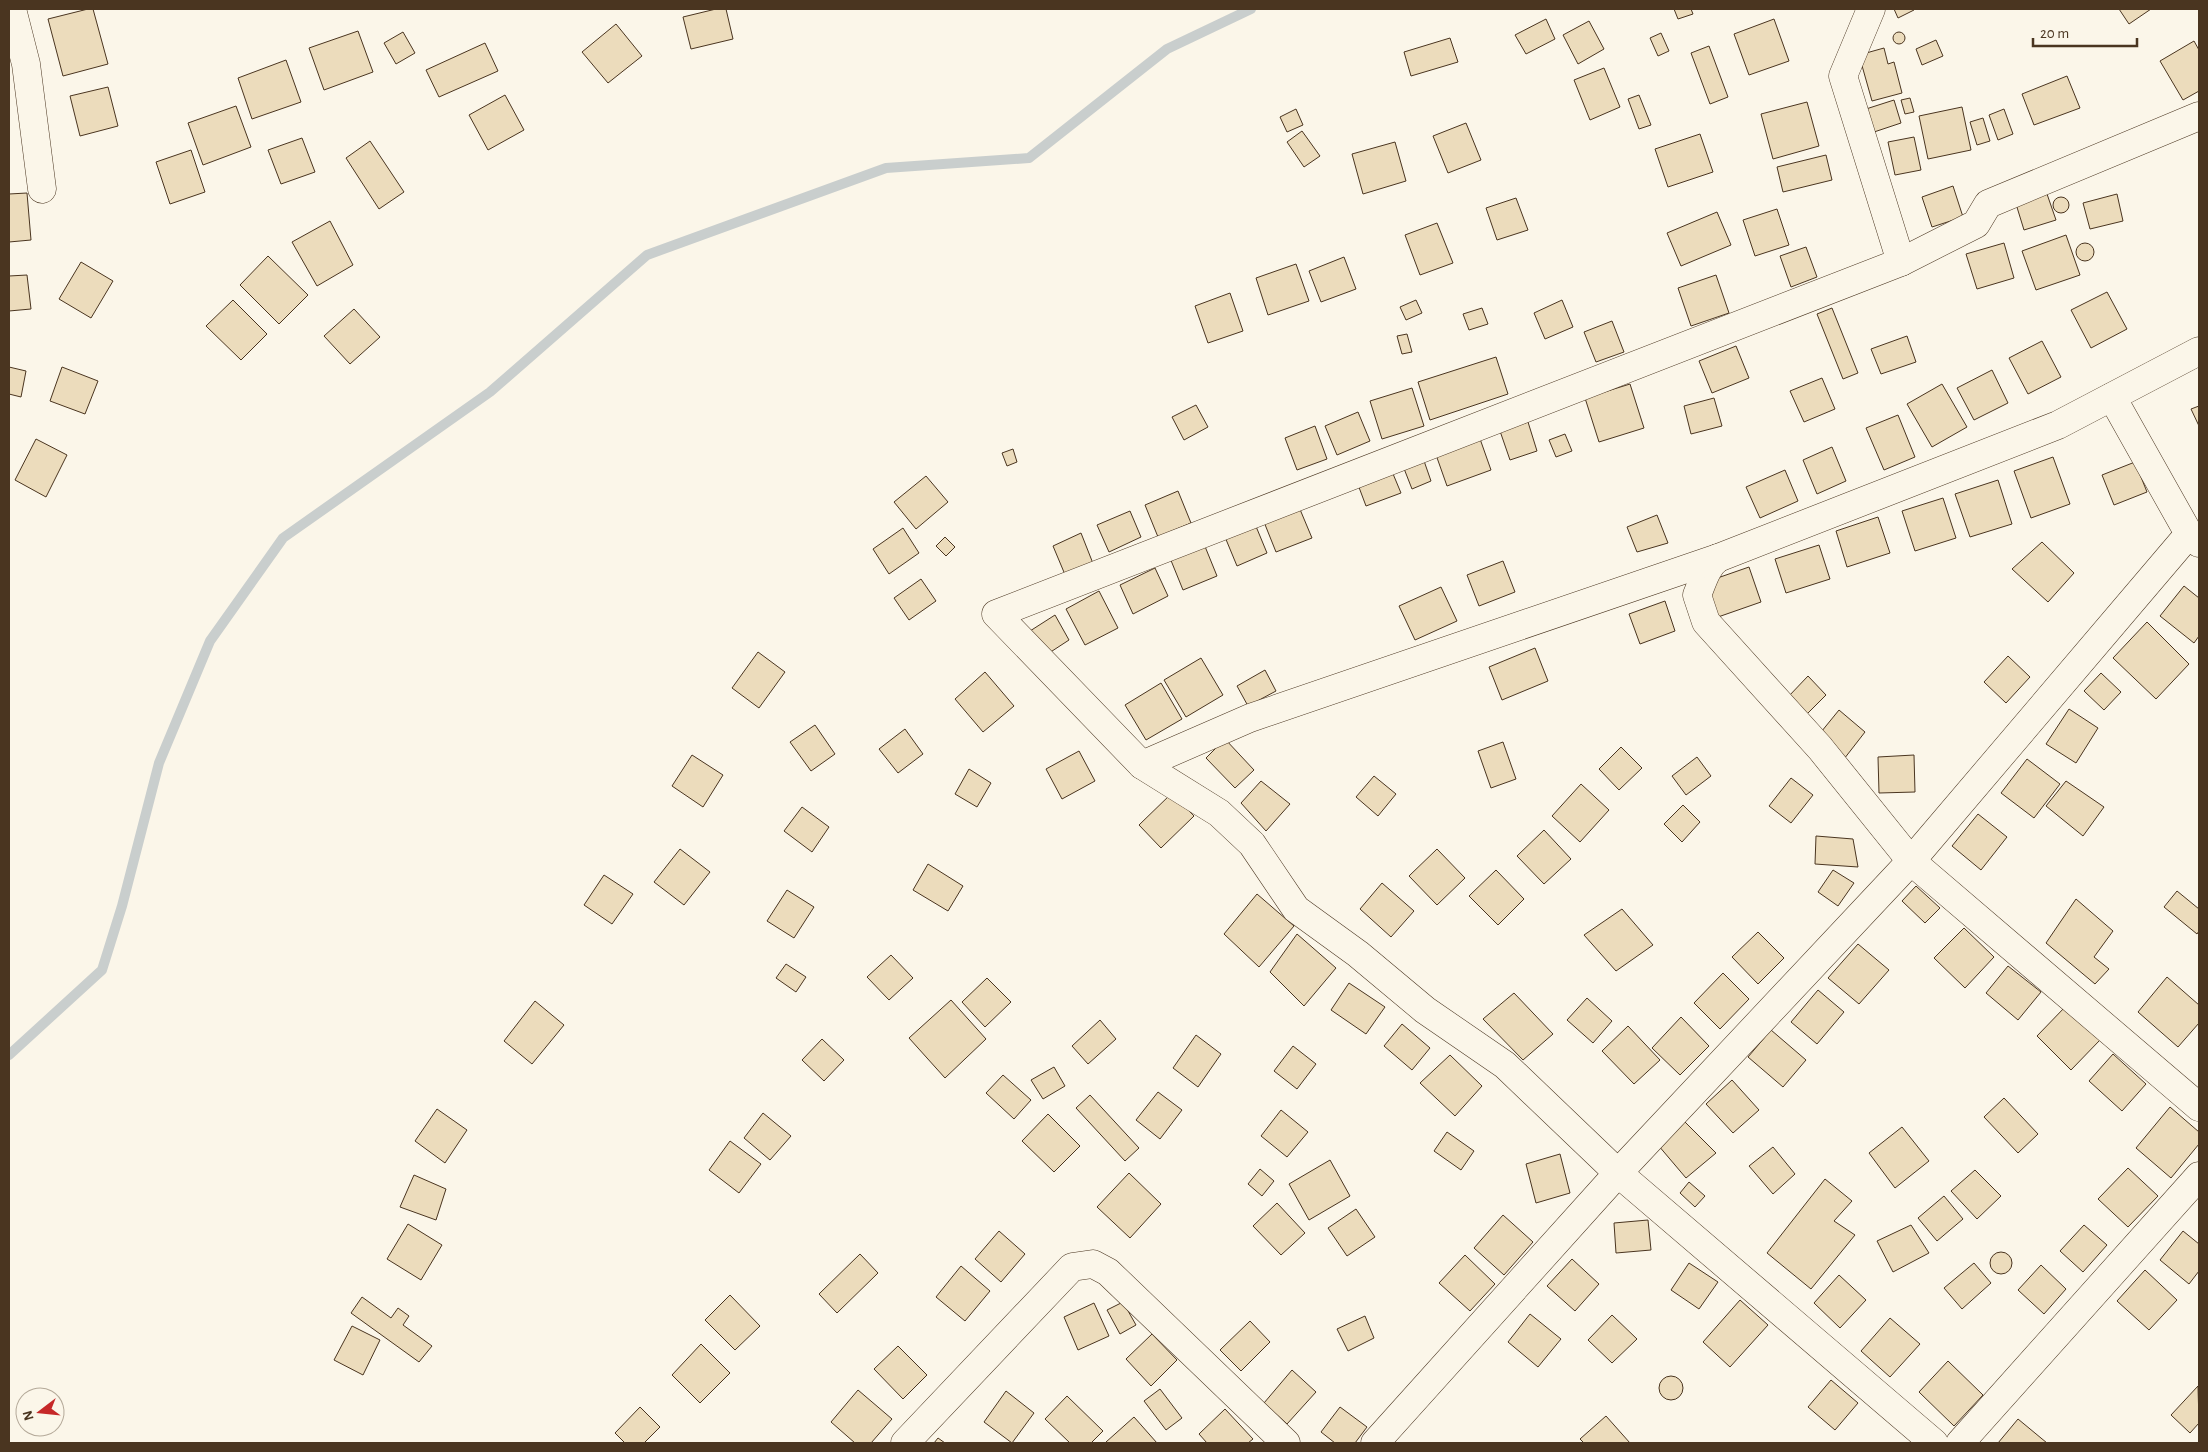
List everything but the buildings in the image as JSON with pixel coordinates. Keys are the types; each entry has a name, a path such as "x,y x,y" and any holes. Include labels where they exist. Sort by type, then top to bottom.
{"street":[{"path":"12,9 26,64 42,189"},
{"path":"1871,9 1843,76 1901,262"},
{"path":"1934,1443 1618,1173 1505,1065 1425,1010 1358,954 1296,909 1252,844 1218,812 1142,765 996,614 1901,262 1976,224 1988,204 2199,116"},
{"path":"1142,765 1250,718 1718,558 1857,502 1997,450 2058,425 2199,351"},
{"path":"1375,1443 1618,1173 1911,861 2194,538 2112,397"},
{"path":"1718,558 1711,563 1706,571 1697,595 1706,622 1820,748 1911,861 2199,1107"},
{"path":"1960,1443 2199,1176"},
{"path":"905,1443 1072,1267 1093,1264 1108,1272 1286,1443"}],"waterway":[{"path":"9,1055 102,970 122,906 159,763 210,641 283,538 490,392 647,255 886,168 1029,158 1167,49 1251,9"}]}
